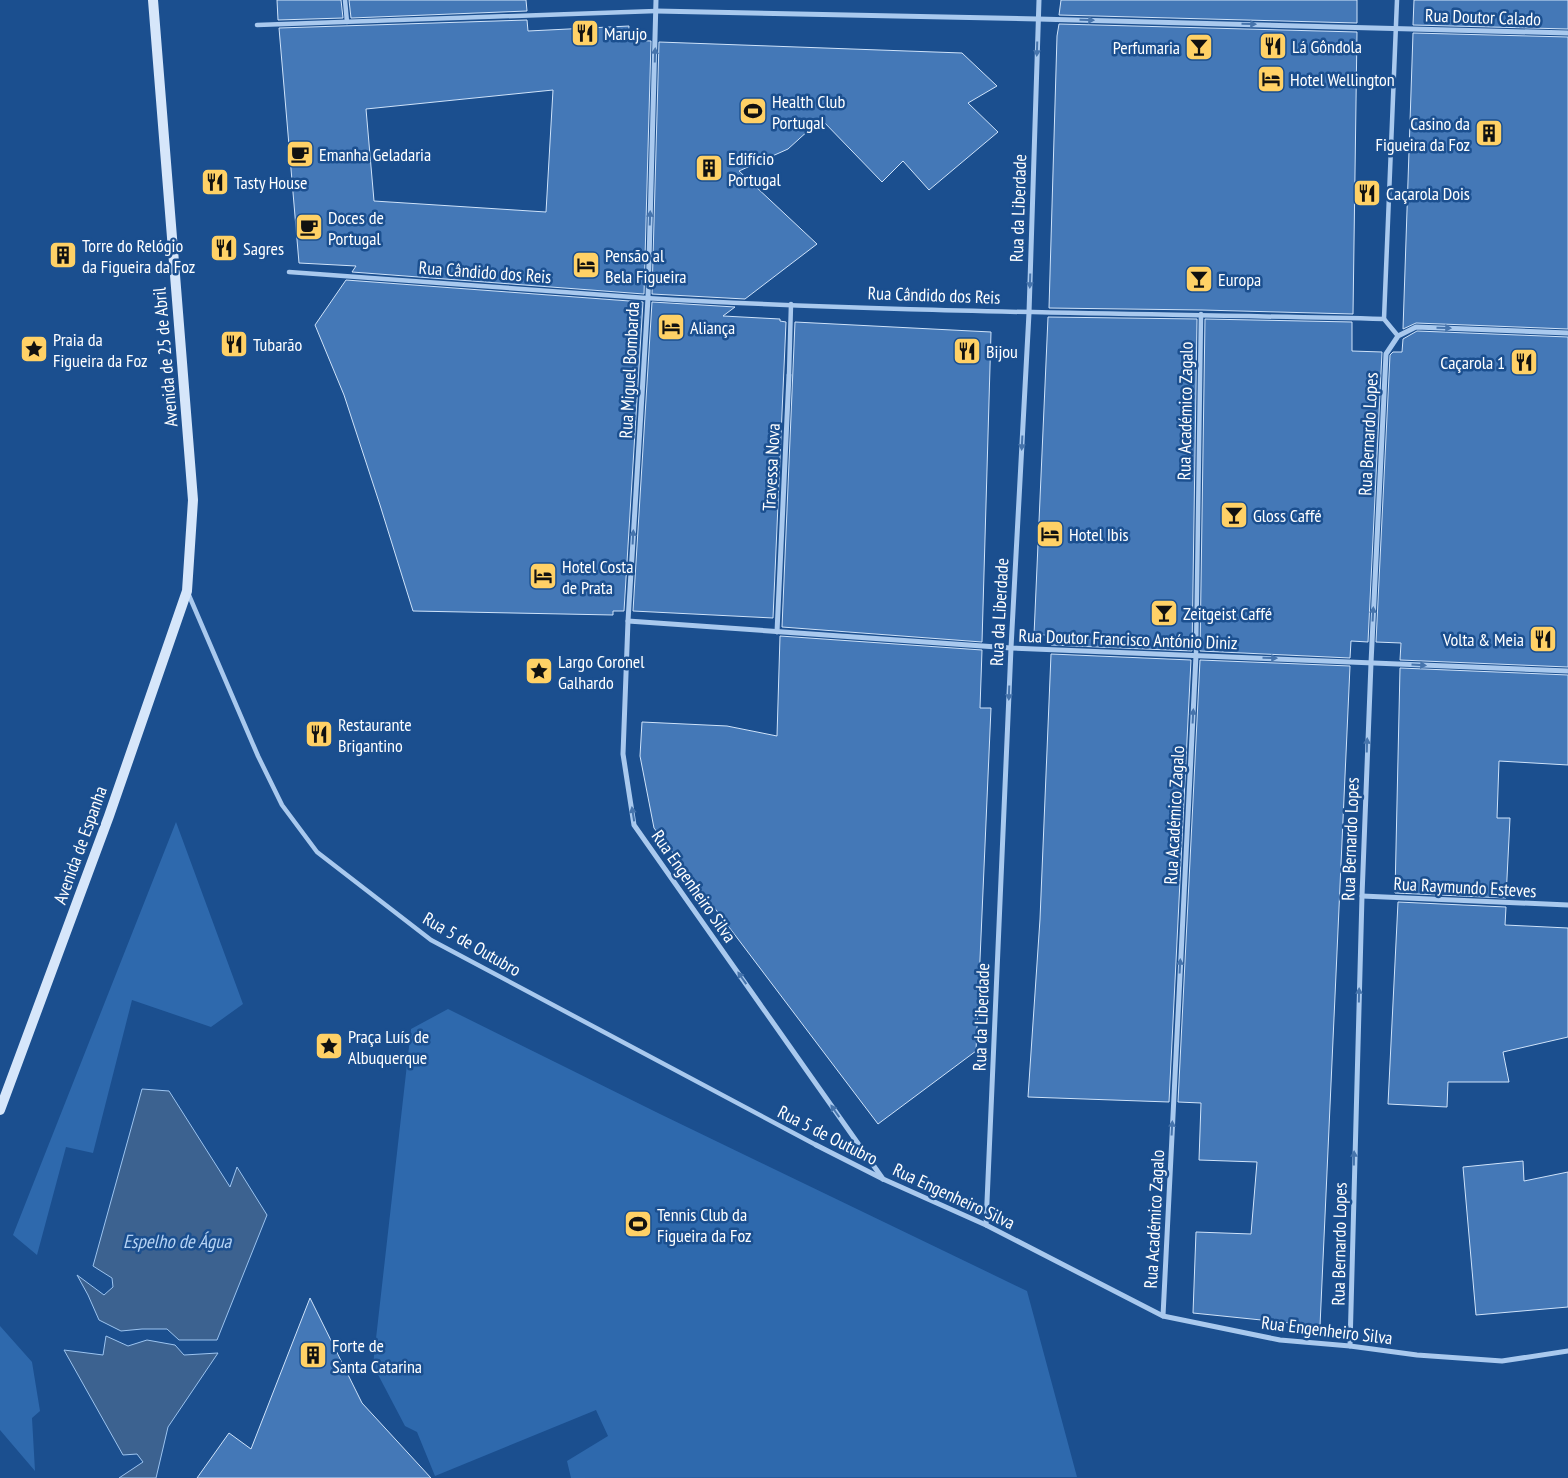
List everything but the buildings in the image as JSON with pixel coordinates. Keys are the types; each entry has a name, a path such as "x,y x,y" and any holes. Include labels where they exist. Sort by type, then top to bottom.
{"main road":[{"name":"Avenida de 25 de Abril","path":"153,0 193,500 187,591"},
{"name":"Avenida de Espanha","path":"0,1110 109,816 187,591"}],"street":[{"path":"345,0 346,22"},
{"name":"Rua Miguel Bombarda","path":"628,621 648,298 656,0"},
{"name":"Rua da Liberdade","path":"986,1225 1011,648 1029,313 1039,0"},
{"path":"1396,0 1384,319 1398,336 1416,327 1568,332"},
{"name":"Rua Doutor Calado","path":"257,25 656,11 1568,33"},
{"name":"Rua Cândido dos Reis","path":"289,272 648,298 1029,313 1200,314 1384,319"},
{"name":"Travessa Nova","path":"777,632 791,304"},
{"name":"Rua Académico Zagalo","path":"1162,1316 1196,655 1200,314"},
{"name":"Rua Bernardo Lopes","path":"1350,1346 1362,896 1371,663 1386,354 1398,336"},
{"name":"Rua 5 de Outubro","path":"187,591 258,756 282,805 317,852 431,940 883,1179"},
{"name":"Rua Doutor Francisco António Diniz","path":"628,621 1011,648 1568,672"},
{"name":"Rua Engenheiro Silva","path":"628,621 623,754 634,825 883,1179 986,1225 1162,1316 1280,1340 1350,1346 1417,1355 1502,1361 1568,1351"},
{"name":"Rua Raymundo Esteves","path":"1362,896 1568,905"}],"shaded area":[{"path":"176,822 243,1004 211,1027 132,1000 93,1153 66,1147 37,1255 13,1235"},
{"name":"Tennis Club da Figueira da Foz","path":"448,1009 660,1114 1027,1291 1077,1477 571,1478 567,1461 608,1436 596,1410 435,1476 417,1432 405,1426 373,1365 411,1029"},
{"path":"0,1326 32,1362 40,1411 32,1418 35,1471 0,1430"}],"water":[{"name":"Espelho de Água","path":"142,1089 169,1091 230,1187 237,1167 267,1215 217,1340 179,1340 167,1329 121,1331 99,1320 77,1275 104,1295 113,1287 112,1278 93,1266"},
{"path":"106,1336 128,1346 147,1340 175,1345 184,1355 218,1353 168,1427 156,1478 119,1478 143,1462 137,1454 123,1455 64,1350 103,1355"}],"place":[{"name":"Marujo","path":"585,33"},
{"name":"Lá Gôndola","path":"1273,46"},
{"name":"Perfumaria","path":"1199,47"},
{"name":"Hotel Wellington","path":"1271,79"},
{"name":"Health Club Portugal","path":"753,111"},
{"name":"Casino da Figueira da Foz","path":"1489,133"},
{"name":"Emanha Geladaria","path":"300,154"},
{"name":"Edifício Portugal","path":"709,168"},
{"name":"Tasty House","path":"215,182"},
{"name":"Caçarola Dois","path":"1367,193"},
{"name":"Doces de Portugal","path":"309,227"},
{"name":"Sagres","path":"224,248"},
{"name":"Torre do Relógio da Figueira da Foz","path":"63,255"},
{"name":"Pensão al Bela Figueira","path":"586,265"},
{"name":"Europa","path":"1199,279"},
{"name":"Aliança","path":"671,327"},
{"name":"Tubarão","path":"234,344"},
{"name":"Praia da Figueira da Foz","path":"34,349"},
{"name":"Bijou","path":"967,351"},
{"name":"Caçarola 1","path":"1524,362"},
{"name":"Gloss Caffé","path":"1234,515"},
{"name":"Hotel Ibis","path":"1050,534"},
{"name":"Hotel Costa de Prata","path":"543,576"},
{"name":"Zeitgeist Caffé","path":"1164,613"},
{"name":"Volta & Meia","path":"1543,639"},
{"name":"Largo Coronel Galhardo","path":"539,671"},
{"name":"Restaurante Brigantino","path":"319,734"},
{"name":"Praça Luís de Albuquerque","path":"329,1046"},
{"name":"Tennis Club da Figueira da Foz","path":"638,1224"},
{"name":"Forte de Santa Catarina","path":"313,1355"}]}
